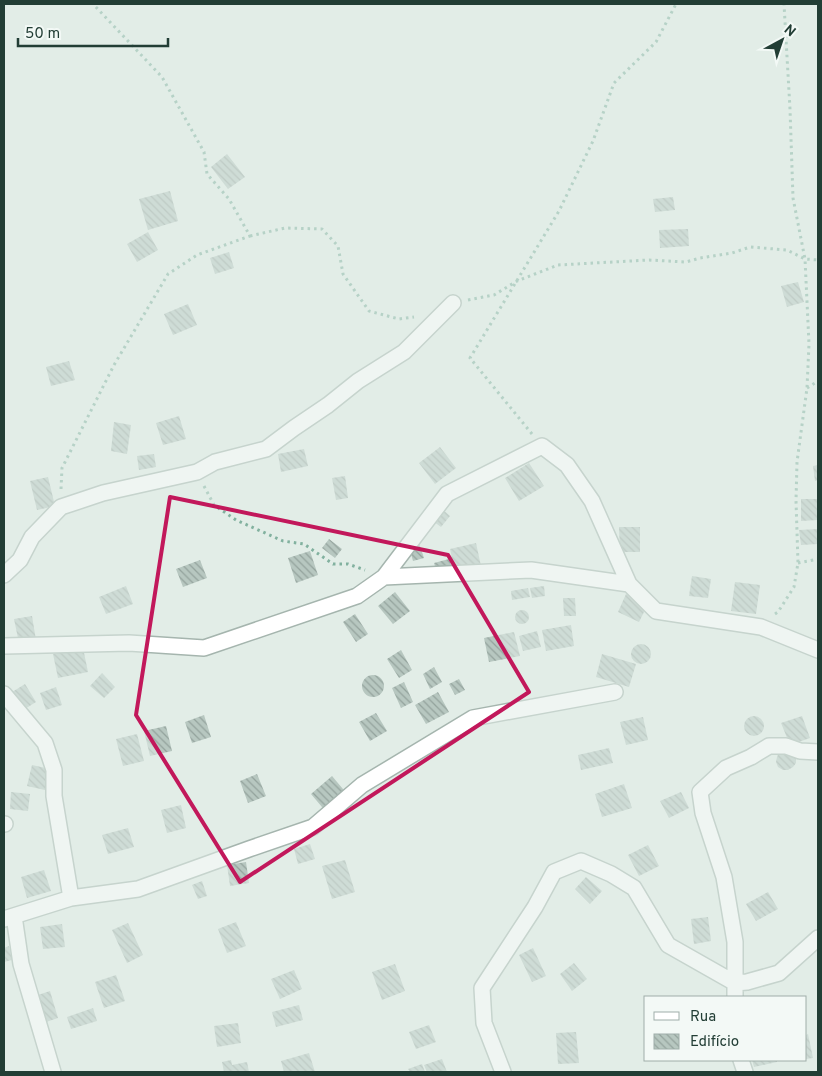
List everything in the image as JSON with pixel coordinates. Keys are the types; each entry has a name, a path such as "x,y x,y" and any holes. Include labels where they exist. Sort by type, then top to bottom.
{"street":[{"path":"4,575 20,560 32,537 61,507 102,493 197,472 214,462 266,449 358,381 404,352 453,303"},
{"path":"4,646 128,643 204,648 358,596 384,577 447,494 542,446 567,465 592,501 629,584 656,611 762,627 818,650"},
{"path":"384,577 531,570 629,584"},
{"path":"53,1072 9,917 71,898 138,889 313,828 362,785 473,718 615,692"},
{"path":"4,694 45,743 54,770 54,796 71,898"},
{"path":"735,990 735,942 724,877 703,813 700,792 726,768 751,757 769,746 786,746 800,751 818,752"},
{"path":"503,1072 484,1023 482,988 536,907 554,872 581,861 611,874 634,888 668,945 735,990"},
{"path":"735,990 747,982 778,973 816,942"}],"path":[{"path":"93,4 162,77 204,152 207,174 229,199 250,236"},
{"path":"542,446 470,358 559,211 594,140 614,83 656,42 676,4"},
{"path":"762,627 778,612 794,587 798,563 797,462 807,388 809,344 805,259 793,198 784,4"},
{"path":"61,507 62,468 114,365 168,274 197,255 250,236 285,228 322,229 338,246 343,274 369,311 399,319 417,317"},
{"path":"453,303 494,295 517,281 558,265 648,260 686,262 732,253 750,247 788,250 805,259 818,260"},
{"path":"807,388 818,381"},
{"path":"197,472 214,505 236,520 283,541 304,544 333,564 348,564 384,577"},
{"path":"798,563 818,560"}],"highlighted area":[{"path":"170,497 448,555 529,692 240,882 136,715"}],"building":[{"path":"227,154 245,177 228,189 211,167"},
{"path":"170,191 178,221 148,230 139,199"},
{"path":"673,197 675,210 655,212 653,199"},
{"path":"688,229 689,246 660,248 659,230"},
{"path":"148,232 158,250 137,262 127,244"},
{"path":"229,252 234,268 215,274 210,258"},
{"path":"798,282 804,302 787,307 781,286"},
{"path":"188,304 197,325 173,335 164,314"},
{"path":"69,361 75,380 51,386 46,367"},
{"path":"179,416 186,439 163,445 156,423"},
{"path":"114,422 131,425 127,454 111,451"},
{"path":"440,447 456,468 435,484 419,463"},
{"path":"304,449 308,466 281,472 278,454"},
{"path":"154,454 156,467 139,470 137,456"},
{"path":"529,463 544,486 519,501 505,478"},
{"path":"818,465 818,480 815,481 813,466"},
{"path":"345,476 348,498 336,500 332,478"},
{"path":"48,477 55,506 37,510 30,481"},
{"path":"801,499 818,499 818,520 801,521"},
{"path":"440,507 450,516 441,527 430,519"},
{"path":"619,527 640,527 640,552 620,552"},
{"path":"818,529 818,544 801,545 799,530"},
{"path":"329,539 342,549 335,558 322,548"},
{"path":"419,543 424,558 413,561 409,547"},
{"path":"476,543 481,566 455,572 450,549"},
{"path":"310,551 318,575 296,583 288,558"},
{"path":"449,559 452,568 437,573 434,563"},
{"path":"200,560 207,578 183,587 176,569"},
{"path":"692,576 711,579 708,598 689,596"},
{"path":"735,582 760,585 756,614 731,611"},
{"path":"126,586 133,604 106,614 99,597"},
{"path":"544,586 545,596 532,598 530,588"},
{"path":"528,588 530,597 512,600 511,591"},
{"path":"395,592 410,611 393,624 378,606"},
{"path":"626,594 648,604 639,622 618,612"},
{"path":"563,598 575,598 576,616 564,616"},
{"path":"522,610 527,612 529,617 527,622 522,624 517,622 515,617 517,612"},
{"path":"355,614 368,634 356,642 343,622"},
{"path":"32,616 36,640 19,643 14,619"},
{"path":"571,625 574,646 546,651 542,630"},
{"path":"537,631 541,647 523,651 519,636"},
{"path":"514,632 520,656 489,662 484,638"},
{"path":"637,644 645,644 651,650 651,658 645,664 637,664 631,658 631,650"},
{"path":"83,648 88,672 58,678 53,654"},
{"path":"401,650 412,670 399,678 387,659"},
{"path":"602,654 636,664 629,687 596,677"},
{"path":"434,667 442,682 430,689 423,674"},
{"path":"102,673 115,687 104,698 90,686"},
{"path":"373,675 381,678 384,686 381,694 373,697 365,694 362,686 365,678"},
{"path":"459,679 465,690 455,695 449,684"},
{"path":"404,682 413,702 401,708 392,688"},
{"path":"25,684 36,702 20,712 9,694"},
{"path":"56,687 62,705 46,710 40,693"},
{"path":"438,692 449,712 426,724 415,705"},
{"path":"376,713 387,731 370,741 359,722"},
{"path":"204,715 211,737 192,743 185,722"},
{"path":"754,716 761,719 764,726 761,733 754,736 747,733 744,726 747,719"},
{"path":"802,716 810,738 790,745 781,723"},
{"path":"643,717 648,740 626,745 620,722"},
{"path":"166,726 172,751 150,756 144,731"},
{"path":"137,734 144,761 123,766 116,739"},
{"path":"609,748 613,763 581,770 578,755"},
{"path":"779,752 794,753 796,763 793,767 783,770 778,767 776,762"},
{"path":"32,765 50,769 45,790 27,786"},
{"path":"257,774 266,796 248,803 240,781"},
{"path":"332,776 348,795 327,813 311,794"},
{"path":"624,784 632,808 602,817 595,794"},
{"path":"11,792 30,794 28,811 10,809"},
{"path":"681,792 689,808 669,818 660,801"},
{"path":"181,805 186,828 167,833 161,810"},
{"path":"128,828 134,847 108,854 102,835"},
{"path":"310,844 315,859 298,864 294,849"},
{"path":"648,845 659,866 639,876 628,855"},
{"path":"345,860 355,892 332,899 322,866"},
{"path":"246,862 249,883 230,886 227,865"},
{"path":"44,870 51,891 27,898 21,877"},
{"path":"586,877 602,891 590,904 575,889"},
{"path":"202,881 207,896 198,899 192,885"},
{"path":"768,892 778,909 756,921 746,904"},
{"path":"708,917 711,941 694,944 691,919"},
{"path":"236,922 246,946 227,953 218,929"},
{"path":"128,923 143,955 127,963 112,930"},
{"path":"62,924 65,947 43,949 40,927"},
{"path":"9,946 12,960 4,962 4,948"},
{"path":"533,948 546,976 532,982 519,955"},
{"path":"574,963 587,979 572,991 560,974"},
{"path":"395,964 405,991 382,1000 372,972"},
{"path":"294,970 302,989 280,999 271,979"},
{"path":"116,975 125,1001 104,1008 95,982"},
{"path":"50,991 58,1018 43,1023 35,996"},
{"path":"299,1005 303,1020 276,1027 272,1012"},
{"path":"93,1008 97,1021 71,1029 67,1017"},
{"path":"238,1023 241,1043 217,1047 214,1026"},
{"path":"429,1025 436,1042 416,1049 409,1032"},
{"path":"576,1032 579,1063 558,1064 556,1033"},
{"path":"807,1034 813,1058 807,1059"},
{"path":"309,1053 315,1072 284,1072 281,1061"},
{"path":"442,1059 447,1072 427,1072 424,1065"},
{"path":"231,1060 232,1065 247,1062 249,1072 224,1072 222,1062"},
{"path":"752,1061 777,1061 777,1062 754,1067"},
{"path":"422,1064 425,1072 410,1072 408,1069"}]}
